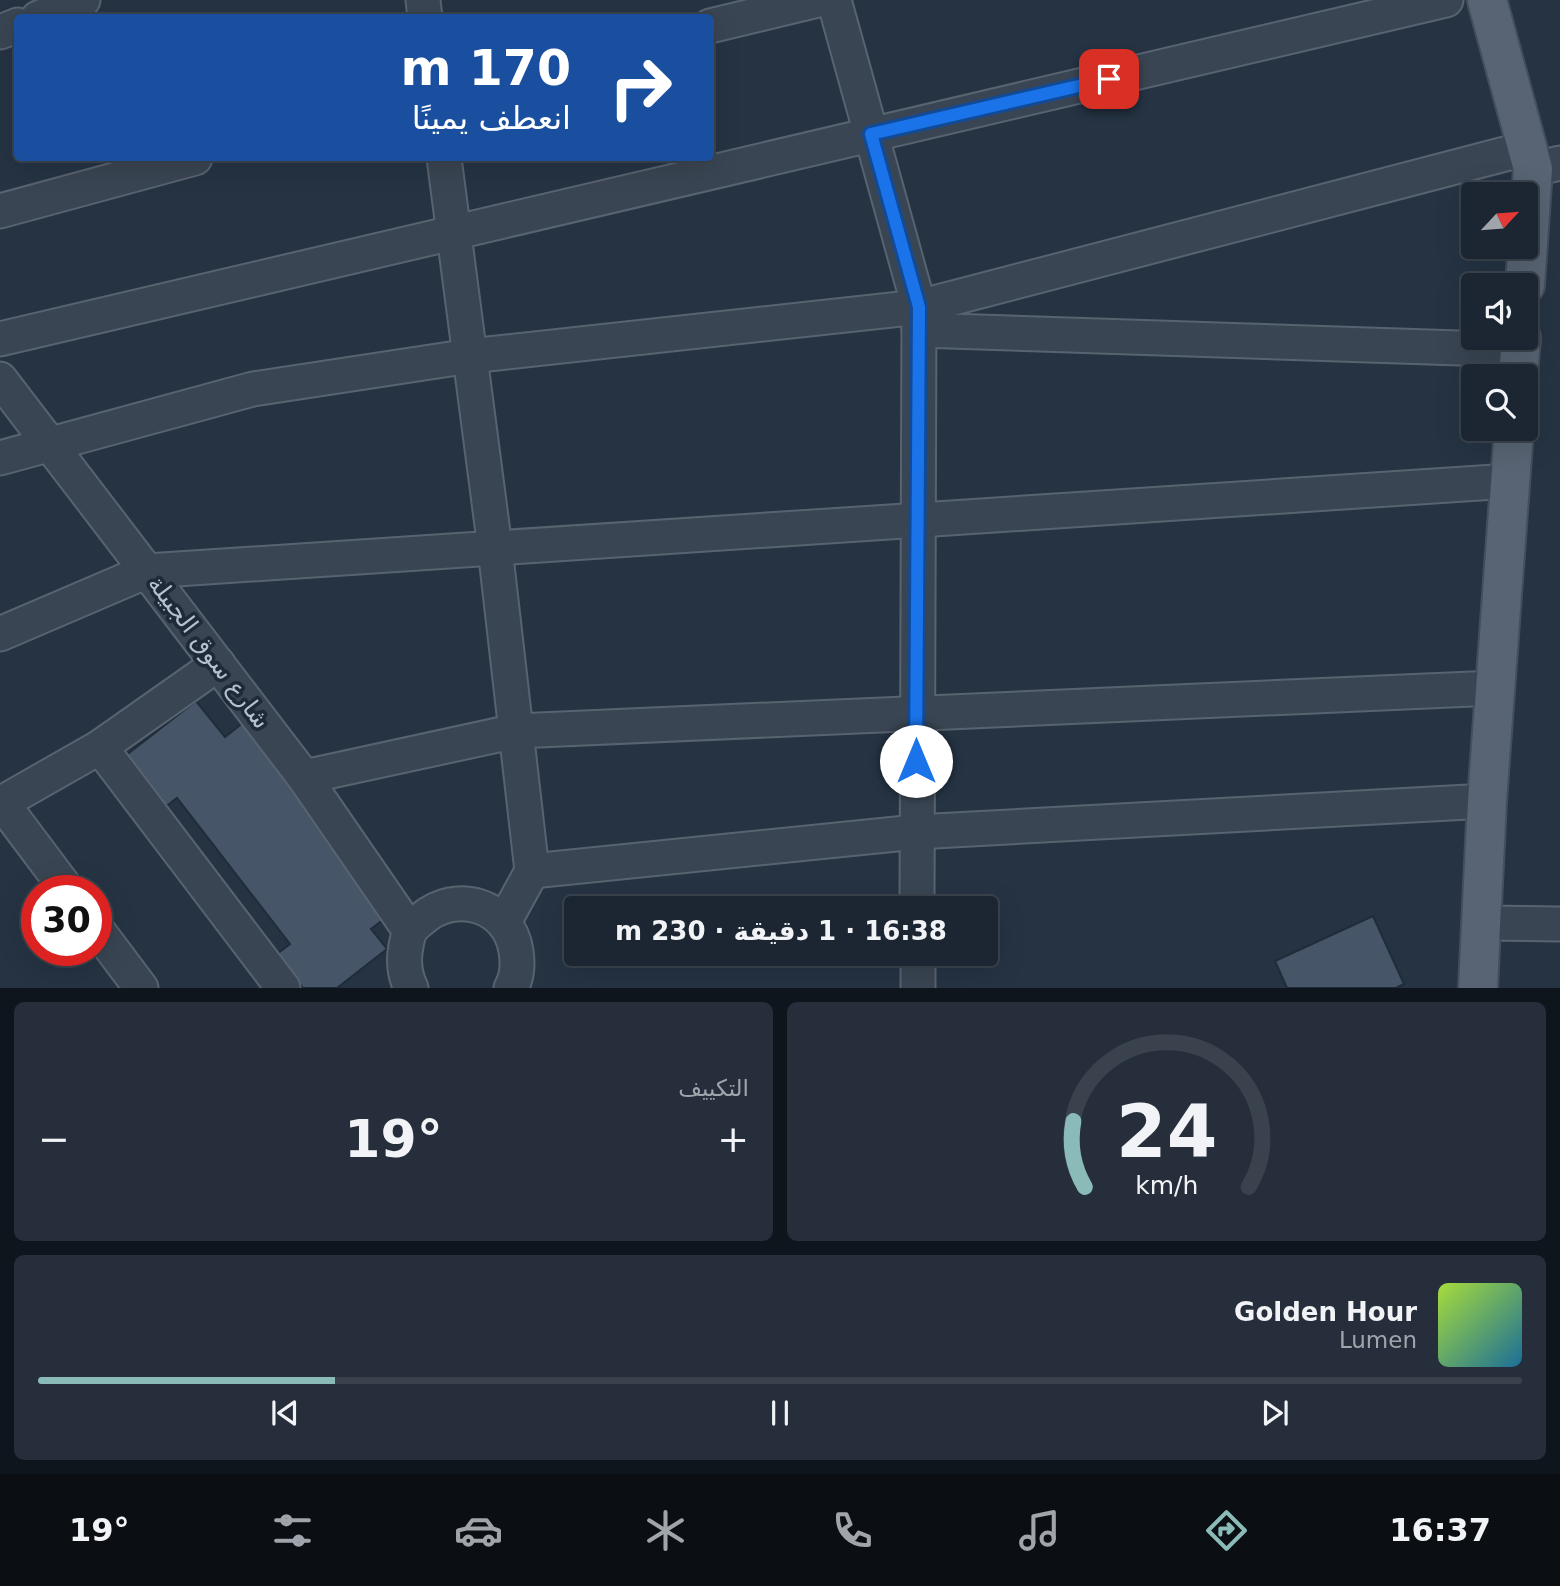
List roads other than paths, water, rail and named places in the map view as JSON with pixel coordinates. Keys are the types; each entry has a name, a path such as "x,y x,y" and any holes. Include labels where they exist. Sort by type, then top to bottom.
{"main road":[{"path":"1487,0 1540,160 1526,273"},
{"path":"1478,988 1487,800 1513,441"}],"street":[{"path":"48,14 83,0"},
{"path":"714,25 818,0"},
{"path":"834,0 919,319 917,896"},
{"path":"0,339 1446,0"},
{"path":"919,319 1540,160"},
{"path":"0,211 184,161"},
{"path":"444,161 495,548 532,870 504,922"},
{"path":"0,458 253,389 470,356 919,319 1520,355"},
{"name":"شارع سوق الجبيلة","path":"0,379 304,777 410,931"},
{"path":"0,634 147,571 1510,481"},
{"path":"56,875 1,803 100,747 218,664"},
{"path":"304,777 516,731 1495,688"},
{"path":"100,747 282,988"},
{"path":"532,870 916,832 1487,800"},
{"path":"411,988 406,977 404,957 410,931 429,912 447,904 459,903 479,905 504,922 514,939 519,964 512,988"},
{"path":"1481,923 1560,924"},
{"path":"112,949 141,988"},
{"path":"918,966 918,988"}]}
